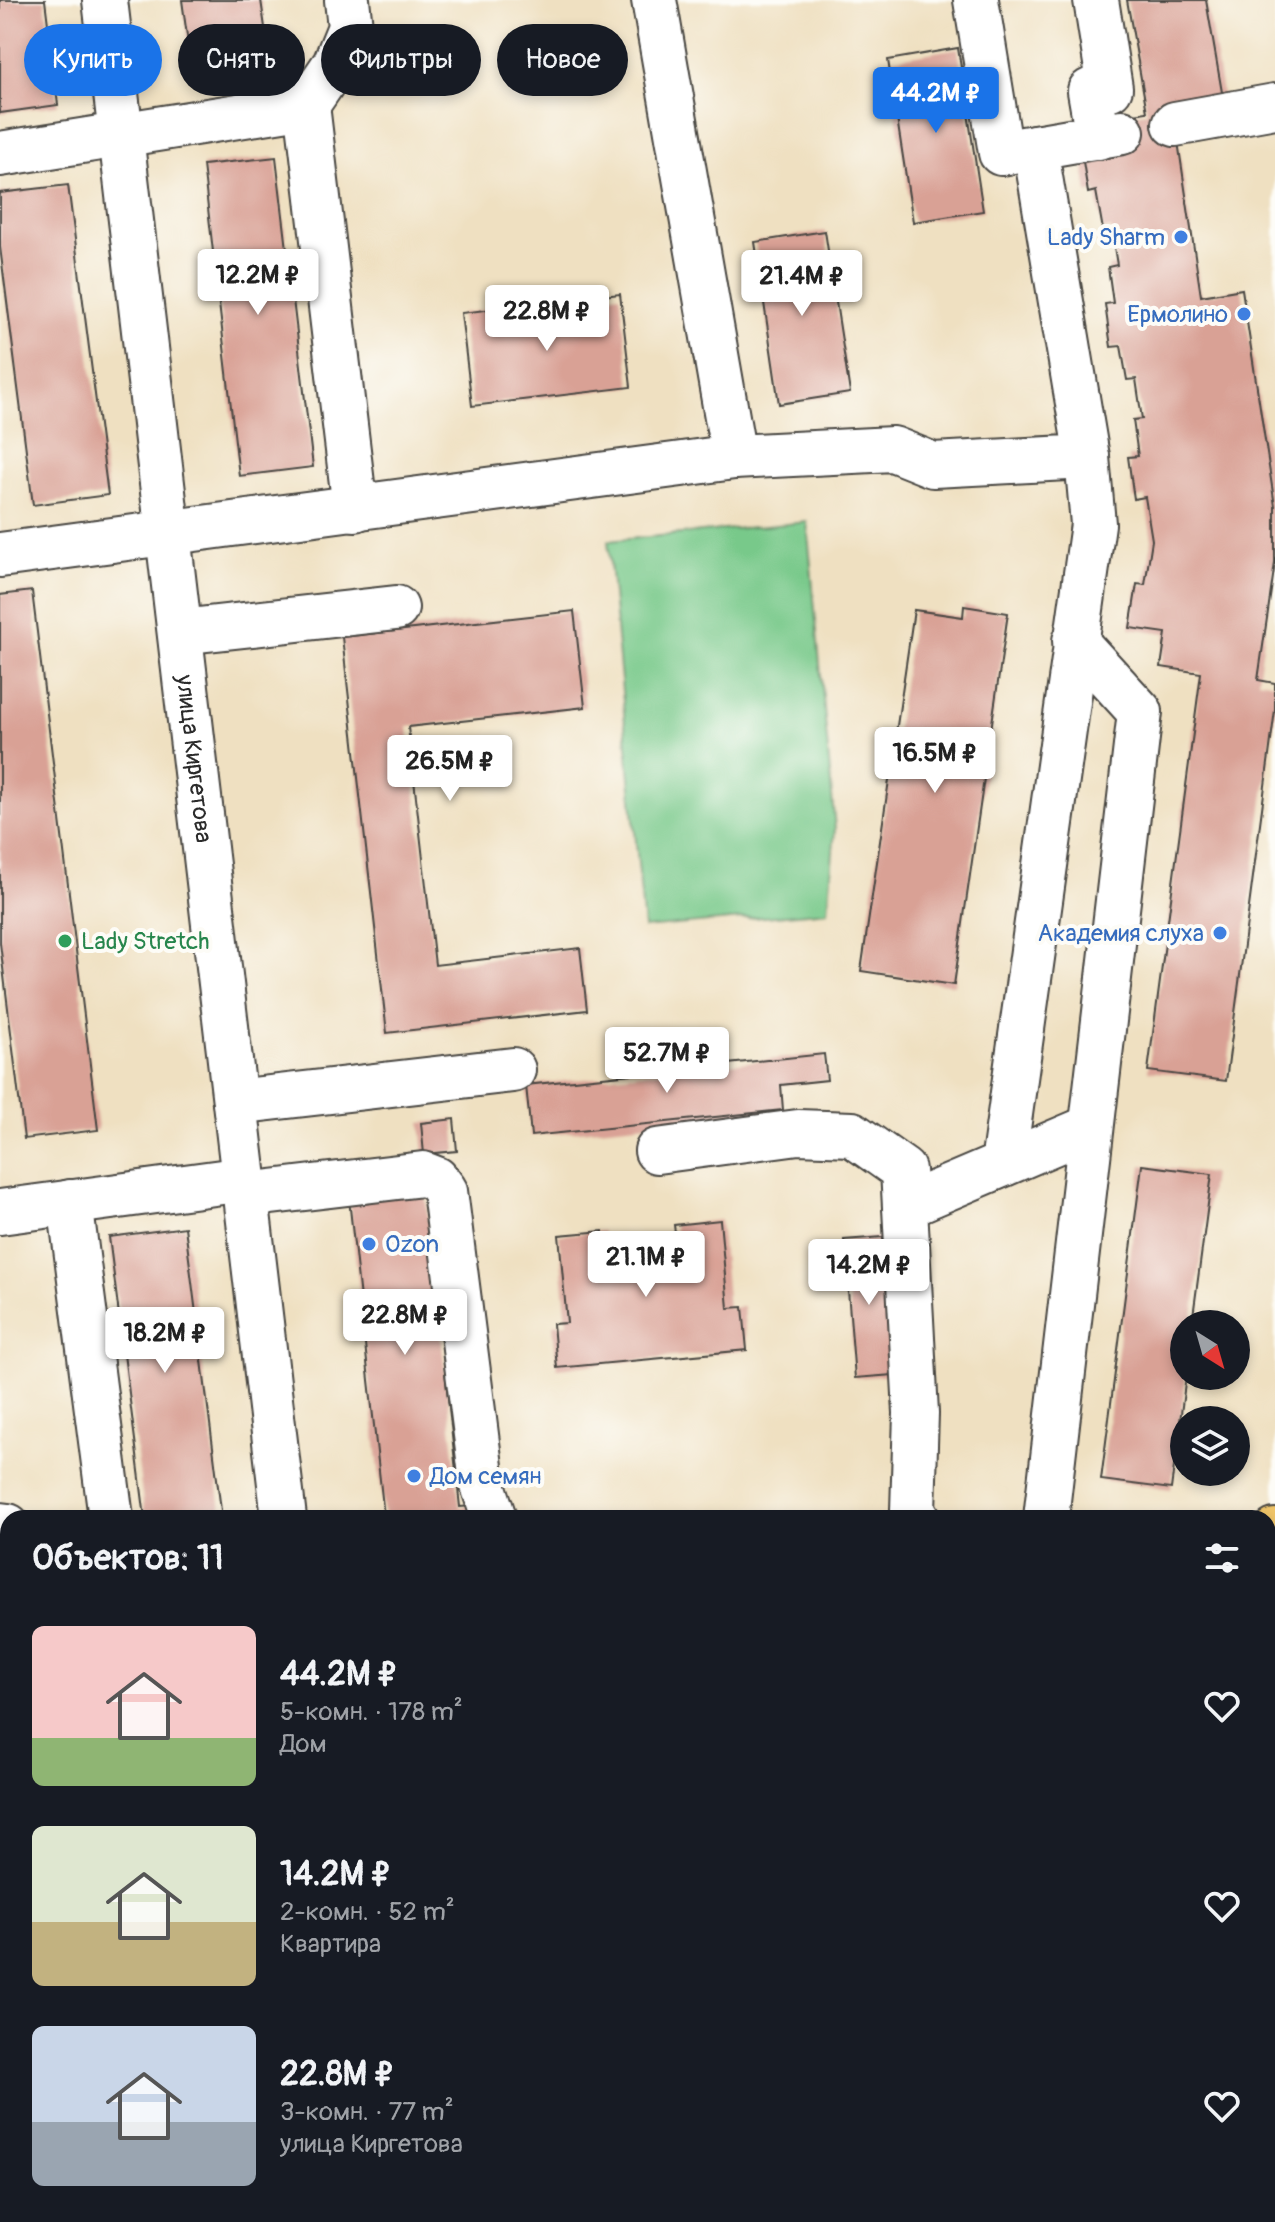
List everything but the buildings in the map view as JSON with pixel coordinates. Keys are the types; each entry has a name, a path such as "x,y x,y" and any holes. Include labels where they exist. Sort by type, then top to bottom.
{"street":[{"name":"улица Киргетова","path":"105,0 283,1510"},
{"path":"347,0 350,27 335,64 307,105 355,509"},
{"path":"654,0 734,457"},
{"path":"976,0 1001,153 1110,134 1090,91 1110,88 1096,0"},
{"path":"0,154 307,105"},
{"path":"1175,124 1275,106"},
{"path":"1003,1164 1093,524 1087,457 1035,147"},
{"path":"0,555 734,457 893,449 933,465 1087,457"},
{"path":"180,632 396,608"},
{"path":"1047,1510 1140,712 1075,641"},
{"path":"235,1102 513,1070"},
{"path":"905,1206 1091,1127"},
{"path":"657,1151 798,1132 852,1134 903,1170 916,1413 913,1510"},
{"path":"0,1212 70,1202 245,1187 423,1174 436,1179 445,1191 482,1482 491,1510"},
{"path":"70,1202 110,1510"}],"green space":[{"path":"807,522 835,829 828,911 644,928 608,541"}],"place":[{"name":"Lady Sharm","path":"1181,237"},
{"name":"Ермолино","path":"1244,314"},
{"name":"Академия слуха","path":"1220,933"},
{"name":"Lady Stretch","path":"65,941"},
{"name":"Ozon","path":"369,1244"},
{"name":"Дом семян","path":"414,1476"}]}
